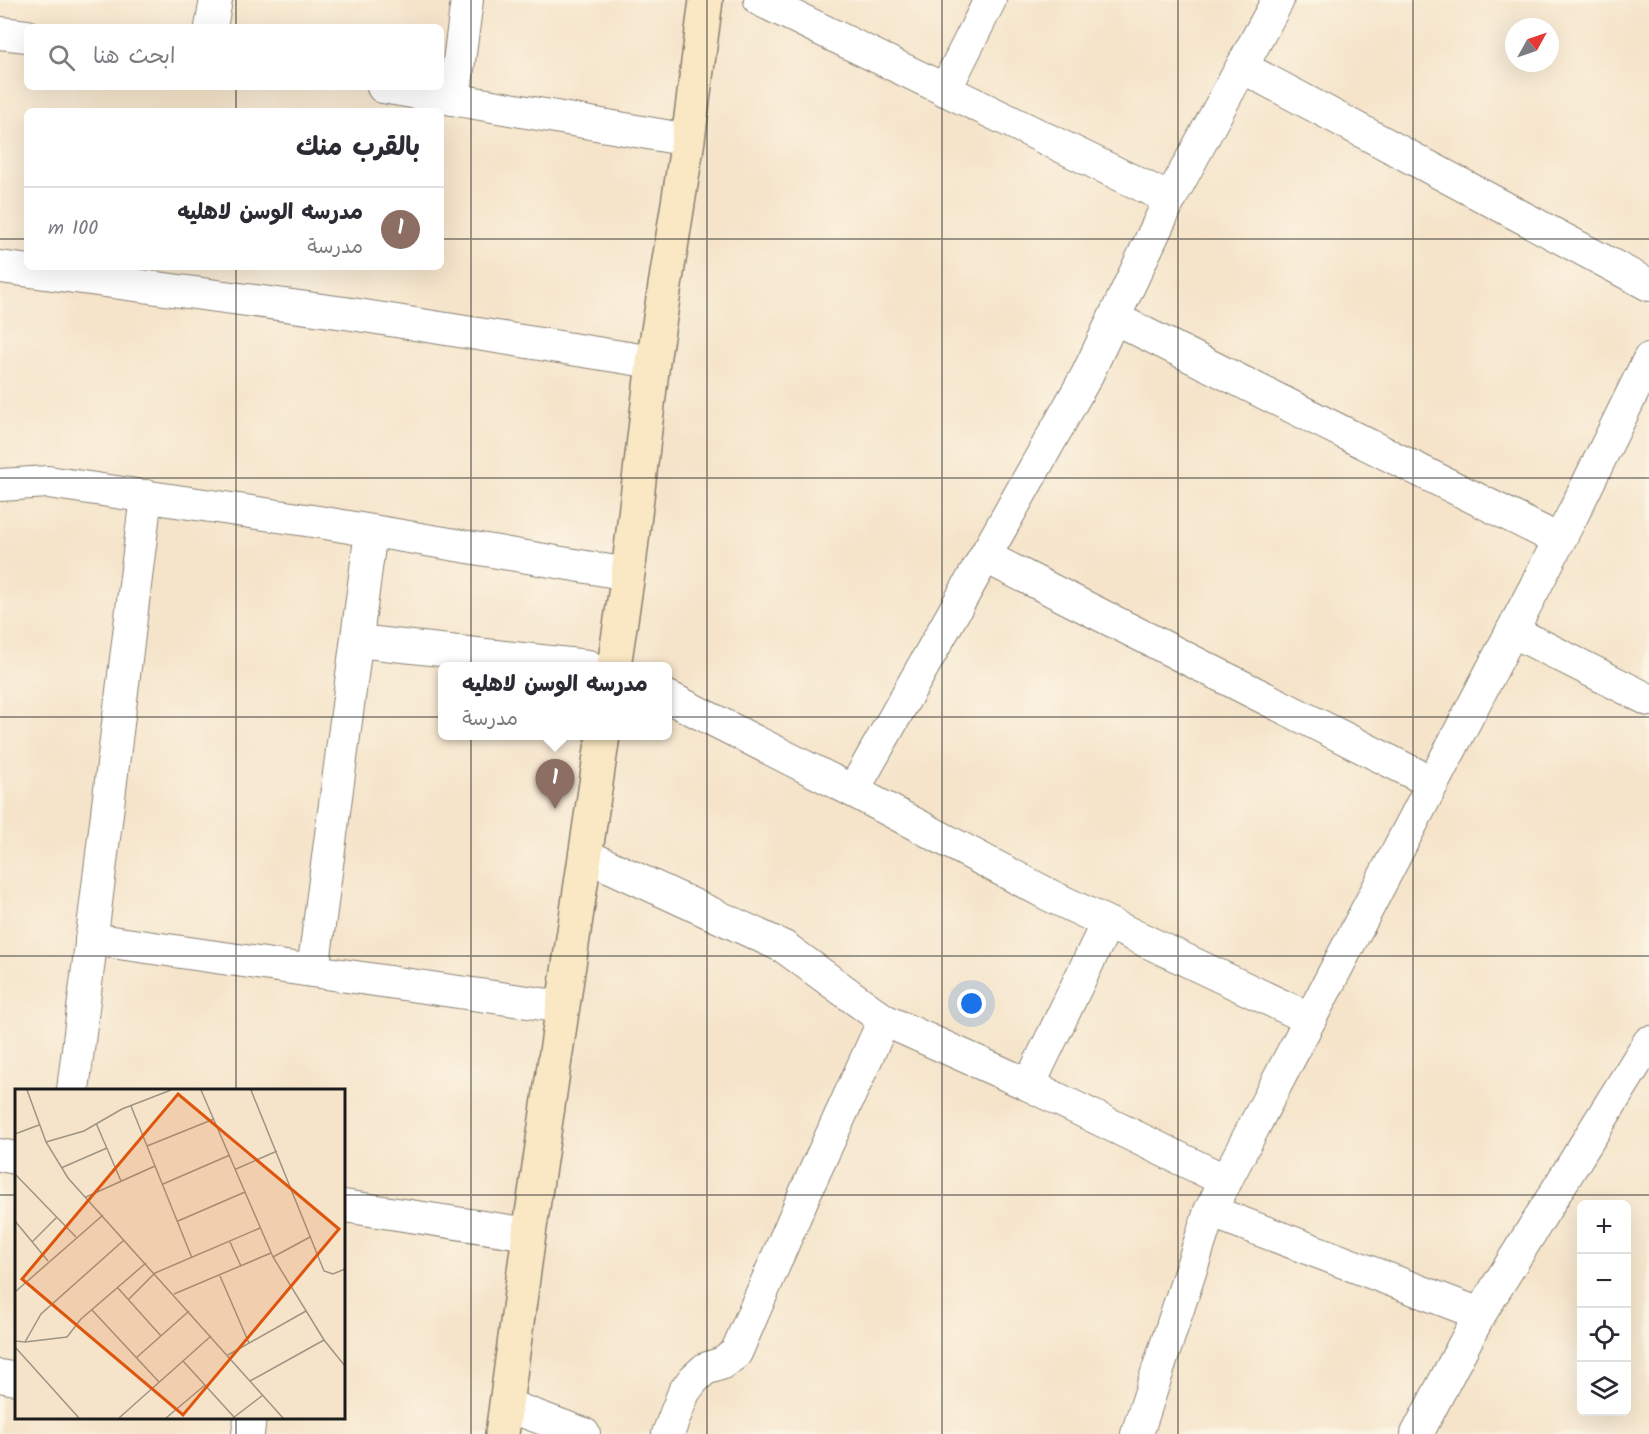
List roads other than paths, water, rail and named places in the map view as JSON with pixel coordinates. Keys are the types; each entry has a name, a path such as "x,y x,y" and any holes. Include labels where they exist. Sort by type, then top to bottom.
{"street":[{"path":"212,24 216,0"},
{"path":"454,99 467,0"},
{"path":"615,662 628,574 653,362 688,140 706,0"},
{"path":"760,0 1170,199"},
{"path":"945,90 990,0"},
{"path":"853,791 1087,375 1170,199 1278,0"},
{"path":"0,33 24,36"},
{"path":"1242,67 1649,285"},
{"path":"401,90 688,140"},
{"path":"0,267 352,314 653,362"},
{"path":"1114,318 1559,540"},
{"path":"1137,1434 1210,1211 1559,540 1649,358"},
{"path":"0,485 48,482 371,531 628,574"},
{"path":"73,1089 146,496"},
{"path":"313,971 371,531"},
{"path":"986,558 1433,783"},
{"path":"1512,631 1649,700"},
{"path":"357,641 551,662"},
{"path":"672,699 853,791 1051,896 1310,1019"},
{"path":"584,1434 504,1419 602,740"},
{"path":"585,855 784,947 884,1020 1029,1085 1226,1181"},
{"path":"1029,1085 1107,923"},
{"path":"91,939 563,1007"},
{"path":"668,1434 684,1392 694,1379 705,1369 723,1363 736,1353 884,1020"},
{"path":"1417,1434 1480,1314 1649,1042"},
{"path":"0,1155 15,1158"},
{"path":"345,1206 529,1234"},
{"path":"1210,1211 1480,1314"},
{"path":"0,1376 15,1379"},
{"path":"248,1434 250,1419"}],"place":[{"name":"مدرسه الوسن لاهليه","path":"555,809"}]}
